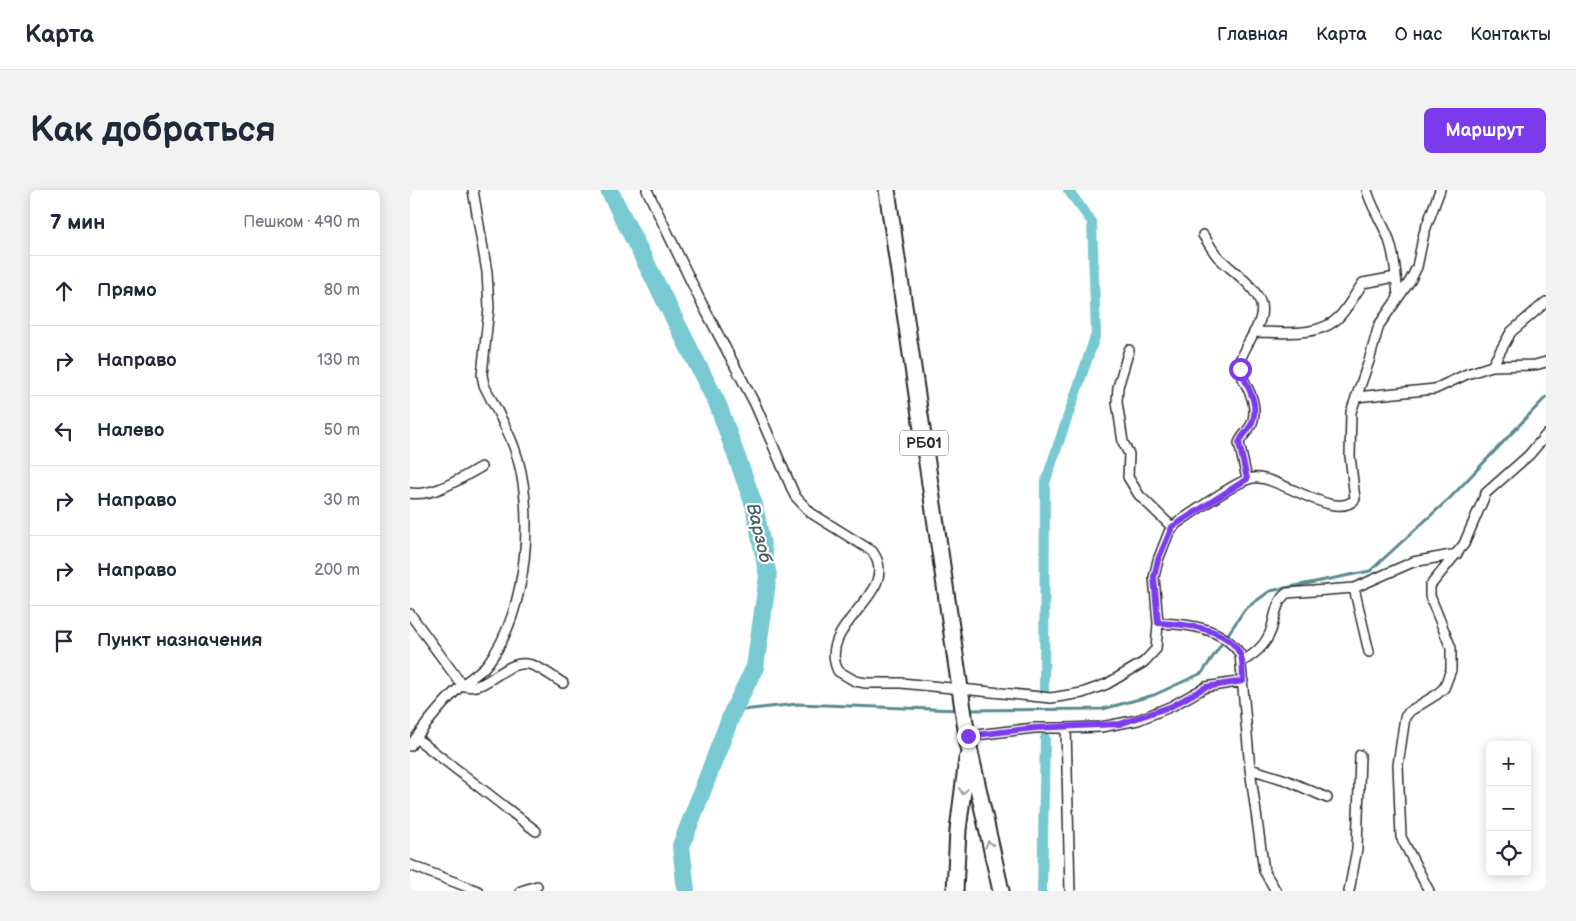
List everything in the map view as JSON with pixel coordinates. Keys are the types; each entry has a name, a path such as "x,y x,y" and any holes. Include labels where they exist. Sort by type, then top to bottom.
{"highway":[{"name":"РБ01","path":"886,190 967,735 1000,891"},
{"name":"РБ01","path":"955,891 958,830 967,735"}],"street":[{"path":"473,190 487,272 489,308 482,362 483,380 514,447 526,503 522,581 512,615 500,644 487,664 462,685 413,742 536,831"},
{"path":"647,190 700,300 755,404 795,496 811,513 872,551 878,561 878,576 875,585 862,605 842,628 838,638 834,658 838,671 847,678 860,682 901,683 961,693 1051,698 1082,693 1124,676 1151,657 1158,641 1154,577 1158,560 1172,527 1247,479 1261,478 1274,481 1329,505 1337,506 1352,502 1356,495 1350,456 1349,424 1356,397 1379,325 1417,266 1426,227 1440,190"},
{"path":"1366,190 1372,209 1387,235 1396,276 1398,296"},
{"path":"1203,235 1217,256 1248,286 1261,303 1261,318 1246,345 1240,362 1240,369 1252,395 1254,410 1251,425 1239,443 1247,479"},
{"path":"1254,332 1295,333 1322,328 1339,317 1363,283 1396,276"},
{"path":"1492,366 1511,332 1546,302"},
{"path":"1129,350 1118,387 1117,402 1123,442 1129,454 1128,477 1139,495 1172,527"},
{"path":"1356,397 1435,389 1467,374 1492,366 1535,365 1546,362"},
{"path":"1429,891 1401,836 1398,765 1405,717 1410,711 1444,688 1451,670 1451,648 1430,596 1430,590 1432,583 1464,544 1486,493 1529,455 1546,435"},
{"path":"410,493 424,493 434,490 482,467"},
{"path":"1242,662 1263,646 1270,634 1279,602 1284,595 1292,592 1354,588 1413,562 1457,554"},
{"path":"1354,588 1370,652"},
{"path":"410,614 462,685 473,687 479,685 507,668 521,663 542,670 563,683"},
{"path":"1158,623 1194,625 1206,629 1236,648 1242,662 1250,769 1264,871 1276,891"},
{"path":"967,735 1034,728 1101,727 1138,720 1172,706 1206,687 1243,681"},
{"path":"1066,728 1070,891"},
{"path":"1349,891 1357,849 1360,755"},
{"path":"1250,769 1286,780 1327,798"},
{"path":"410,865 478,891"},
{"path":"521,891 537,886"}],"waterway":[{"name":"Варзоб","path":"609,190 718,405 754,505 768,576 755,667 733,711 681,846 686,891"},
{"path":"1044,696 1045,483 1096,334 1092,222 1068,190"},
{"path":"967,710 1103,709 1154,695 1202,673 1245,609 1270,591 1370,571 1451,497 1546,397"},
{"path":"733,711 797,704 958,710"},
{"path":"1042,891 1045,738"}],"route":[{"path":"968,736 1034,728 1101,727 1120,724 1138,720 1172,706 1211,685 1243,681 1240,654 1230,642 1206,629 1194,625 1158,623 1154,594 1154,577 1158,560 1172,527 1247,479 1243,468 1239,443 1253,421 1254,410 1252,395 1240,369"}]}
